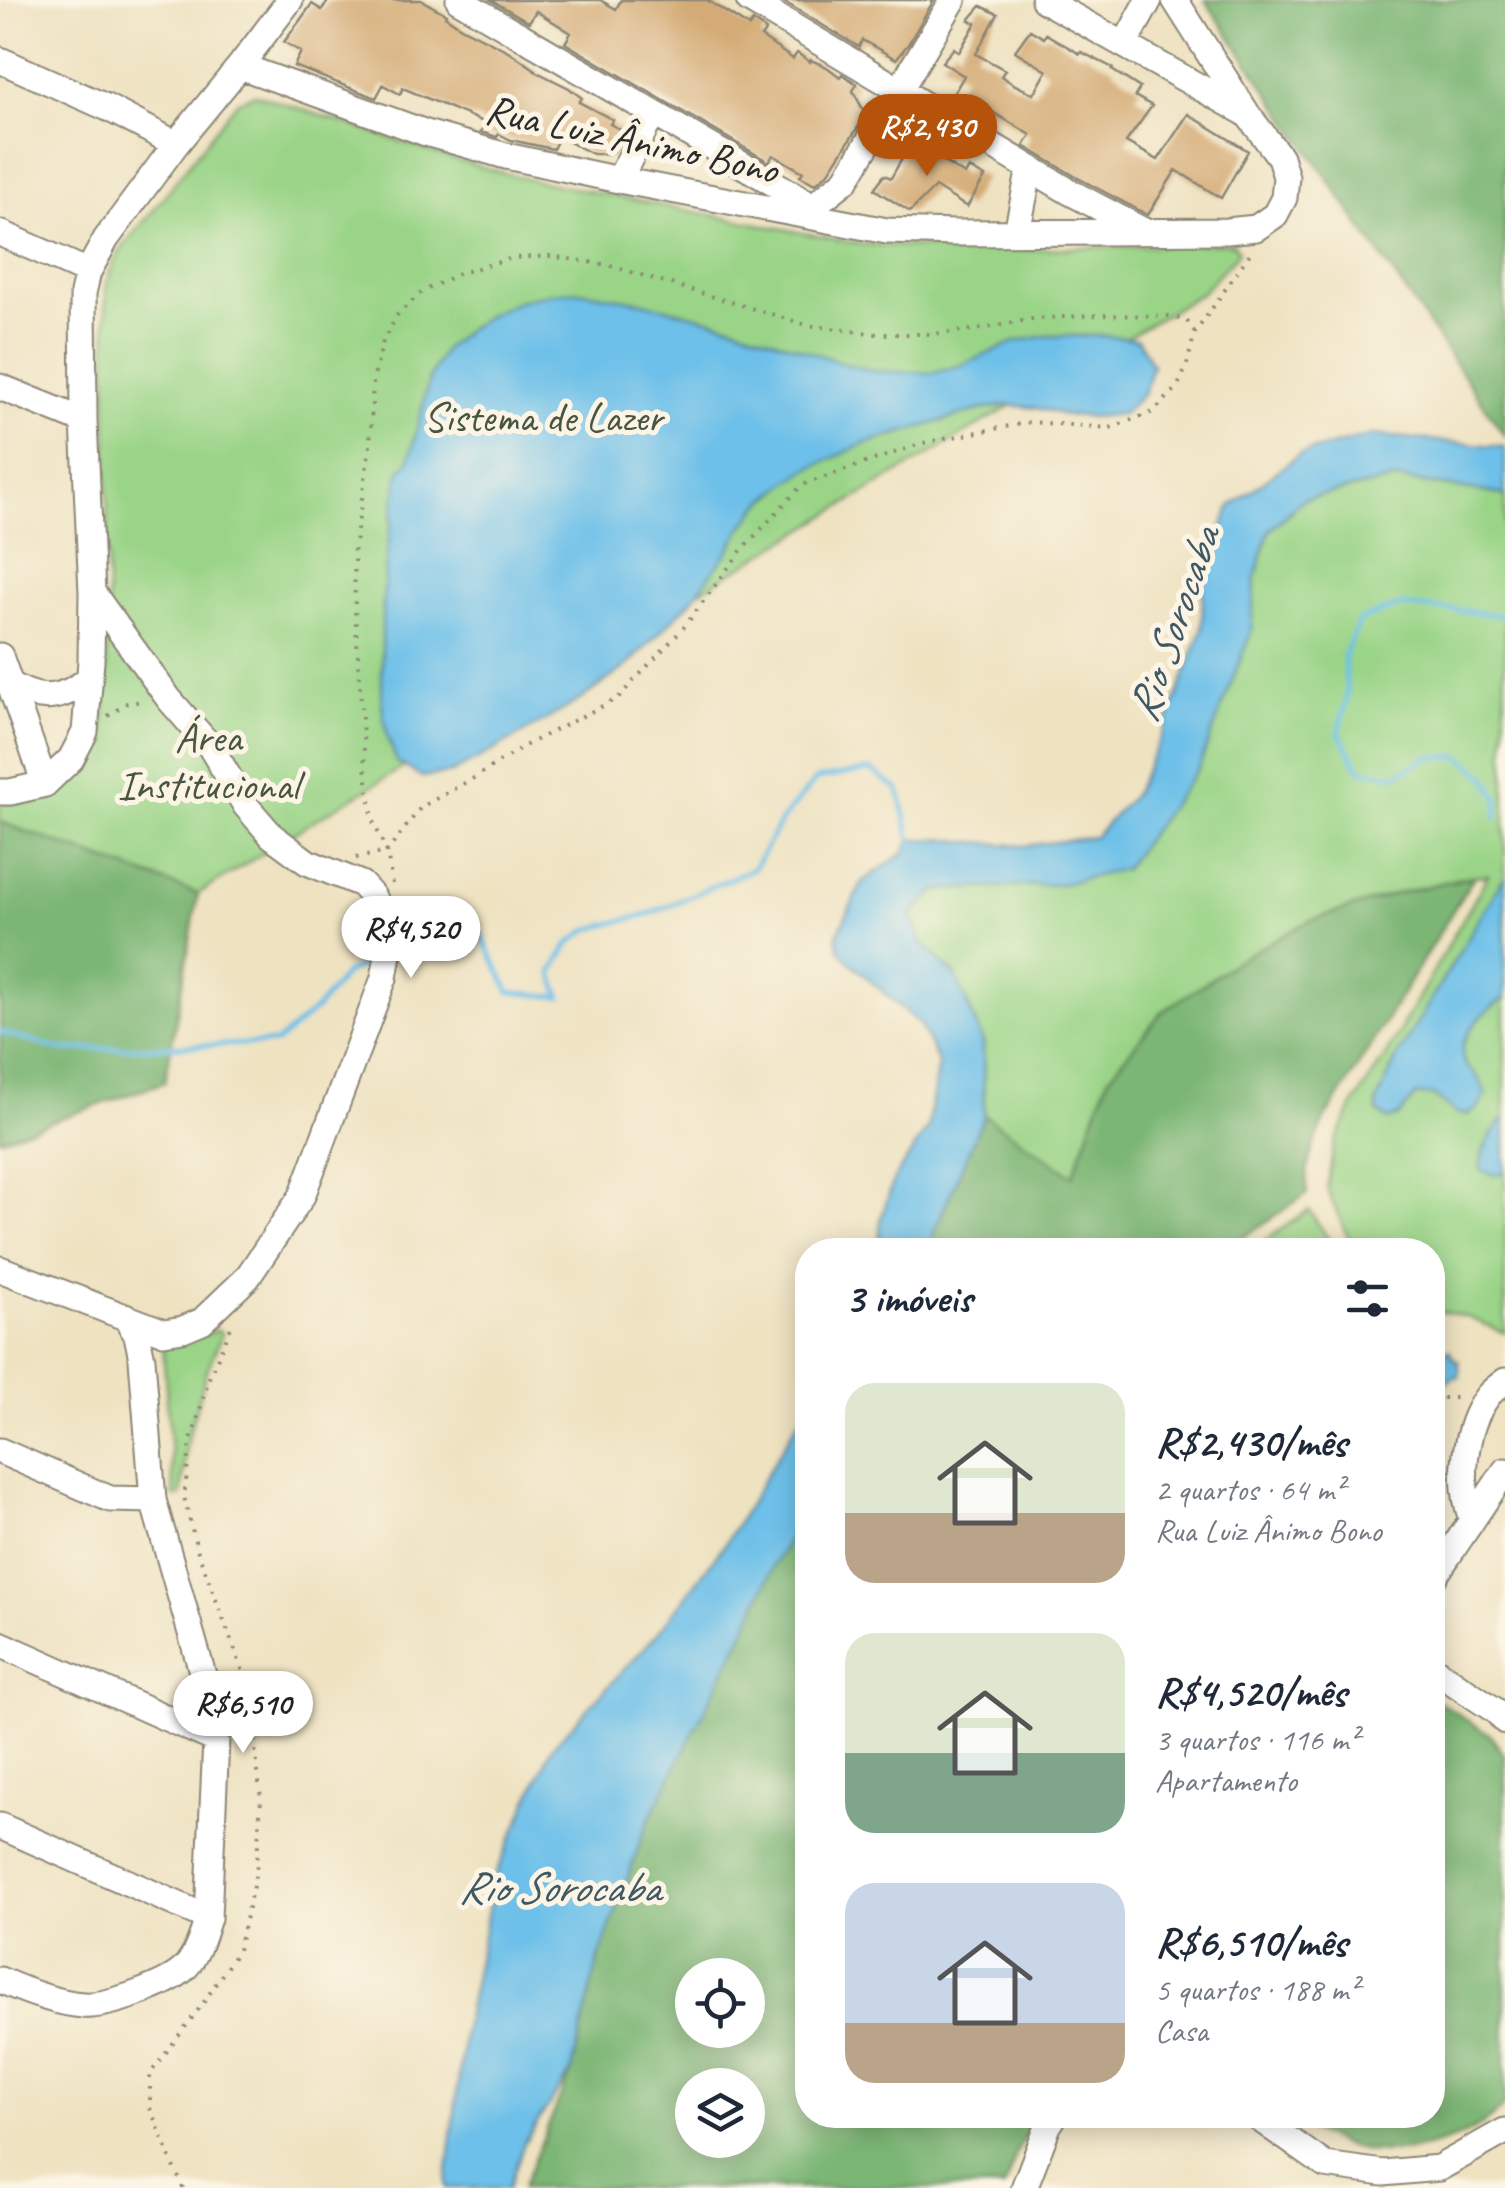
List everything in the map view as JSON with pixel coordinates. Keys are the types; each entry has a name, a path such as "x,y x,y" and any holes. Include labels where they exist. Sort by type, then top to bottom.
{"street":[{"path":"0,792 44,784 70,759 85,732 92,592 84,421 83,293 88,272 106,239 176,144 290,0"},
{"path":"458,0 817,212 846,180 953,0"},
{"path":"749,0 1070,192 1145,232"},
{"path":"1044,0 1248,115"},
{"path":"1125,44 1149,0"},
{"path":"1174,0 1248,115"},
{"path":"0,60 108,108 176,144"},
{"name":"Rua Luiz Ânimo Bono","path":"240,66 426,133 506,156 758,206 817,212 850,224 887,230 1227,232 1256,228 1275,215 1284,198 1286,178 1280,157 1248,115"},
{"path":"619,180 653,113"},
{"path":"746,168 758,206"},
{"path":"1017,232 1030,168"},
{"path":"846,180 850,224"},
{"path":"1070,192 1082,202 1090,232"},
{"path":"0,233 88,272"},
{"path":"0,387 84,421"},
{"path":"0,1269 164,1332 202,1321 247,1278 302,1196 384,978 390,943 373,898 360,884 308,862 272,836 246,806 210,746 169,699 92,592"},
{"path":"0,656 44,784"},
{"path":"10,684 29,696 50,696 74,691 89,679"},
{"path":"0,1980 86,2006 146,1991 186,1967 208,1918 216,1740 209,1696 154,1500 142,1359 137,1335 126,1316"},
{"path":"1472,1519 1464,1476 1469,1435 1488,1395 1505,1381"},
{"path":"0,1451 110,1499 154,1500"},
{"path":"1445,1560 1505,1472"},
{"path":"0,1644 216,1740"},
{"path":"1445,1677 1505,1721"},
{"path":"0,1826 208,1918"},
{"path":"1024,2188 1047,2128"},
{"path":"1272,2128 1360,2188"},
{"path":"1325,2165 1434,2178 1505,2131"}],"path":[{"path":"386,852 422,807 528,744 618,698 685,626 740,552 802,485 923,443 1030,422 1110,428 1153,412 1177,388 1196,333 1259,240"},
{"path":"392,887 386,852 373,822 365,767 354,550 370,446 373,380 383,341 398,314 422,292 460,273 513,258 550,256 608,265 807,325 860,332 932,334 1032,319 1136,315 1169,316 1187,322 1196,333"},
{"path":"85,732 127,702 169,699"},
{"path":"184,2188 150,2108 150,2074 238,1950 256,1873 259,1836 261,1799 248,1685 197,1549 184,1497 190,1440 210,1375 232,1323"}],"green space":[{"path":"1205,0 1505,0 1505,436"},
{"name":"Sistema de Lazer","path":"255,94 527,179 860,244 1002,250 1233,243 1239,252 1201,293 315,820 198,894 0,822 0,804 54,799 86,771 103,746 108,639 106,287 127,242 237,102"},
{"path":"1398,479 1505,495 1505,1333 1445,1312 1445,1238 1349,1238 1327,1189 1334,1145 1354,1104 1488,875 1395,894 1310,921 1238,960 1161,1013 1108,1078 1073,1176 984,1115 983,1042 955,975 922,943 911,915 937,890 1124,869 1251,632 1255,579 1269,531 1303,499"},
{"path":"0,822 198,894 165,1082 0,1139"},
{"path":"1474,876 1326,1118 1309,1164 1307,1194 1242,1238 933,1238 984,1115 1073,1176 1108,1078 1161,1013 1238,960 1310,921 1395,894"},
{"path":"1309,1210 1328,1238 1269,1238"},
{"path":"217,1330 222,1334 187,1440 181,1496 174,1496 164,1344"},
{"path":"795,1529 795,2128 1030,2128 1004,2188 522,2188 572,2070 598,1961 645,1826"},
{"path":"1445,1706 1489,1734 1505,1756 1505,2104 1473,2130 1430,2146 1363,2150 1308,2128 1445,2128"}],"water":[{"path":"580,291 643,302 732,325 874,371 933,373 1017,341 1048,336 1138,339 1152,365 1144,393 1122,414 1065,415 1008,405 979,410 867,443 806,470 760,505 691,601 628,665 580,700 477,760 451,773 422,777 397,762 387,735 382,706 382,618 399,472 409,461 430,376 444,350 492,313 521,300"},
{"name":"Rio Sorocaba","path":"1372,435 1505,447 1505,495 1398,479 1303,499 1269,531 1255,579 1251,632 1199,767 1124,869 1061,884 937,890 911,915 922,943 955,975 983,1042 984,1115 933,1238 879,1238 894,1179 928,1128 938,1062 920,1025 839,949 837,935 863,881 904,853 911,840 1023,846 1094,837 1133,795 1163,734 1202,630 1203,575 1231,506 1300,454"},
{"path":"1505,876 1505,998 1474,1025 1462,1052 1486,1095 1468,1115 1456,1113 1433,1095 1416,1095 1399,1116 1388,1120 1377,1111 1377,1102 1398,1055"},
{"path":"1505,1117 1505,1173 1493,1175 1481,1170 1482,1155"},
{"path":"1445,1350 1459,1360 1459,1377 1447,1382"},
{"name":"Rio Sorocaba","path":"795,1426 795,1529 646,1826 598,1961 572,2070 524,2143 508,2188 446,2188 465,2023 495,1876 552,1747 659,1632 729,1538"}],"building":[{"path":"329,0 421,0 569,88 582,98 579,102 613,120 610,124 621,130 622,138 614,151 593,154 559,137 553,149 499,134 497,137 481,132 486,123 403,88 400,94 383,85 376,98 294,66 301,52 284,42 312,4 322,10"},
{"path":"491,0 600,0 616,9 621,0 707,0 749,27 753,22 766,30 761,37 793,59 797,53 857,84 853,91 866,115 829,172 815,184 800,176 803,172 773,155 769,162 565,43 571,33 536,11 529,22"},
{"path":"781,0 934,0 896,59 862,40 859,47"},
{"path":"981,6 998,14 976,54 1005,70 1001,76 1013,84 1034,94 1047,71 1015,51 1030,30 1044,38 1046,34 1113,68 1140,88 1135,96 1152,106 1126,142 1158,160 1188,114 1248,151 1221,198 1176,170 1148,215 1024,146 1031,135 984,107 978,118 949,101 964,76 942,62 954,48 959,52 976,23 969,20"},
{"path":"913,139 965,175 969,168 985,177 967,207 935,187 910,212 874,189 884,175 891,178"}],"waterway":[{"path":"1496,818 1499,800 1485,775 1459,756 1429,757 1396,775 1360,769 1339,733 1347,695 1344,655 1360,620 1398,606 1505,616"},
{"path":"418,941 465,926 477,927 510,992 561,997 552,972 569,944 587,930 652,913 754,868 781,821 816,779 871,770 899,790 911,840"},
{"path":"0,1032 63,1050 276,1043 316,1009 346,973 377,958"}],"park label":[{"name":"Área Institucional","path":"208,760"}]}
